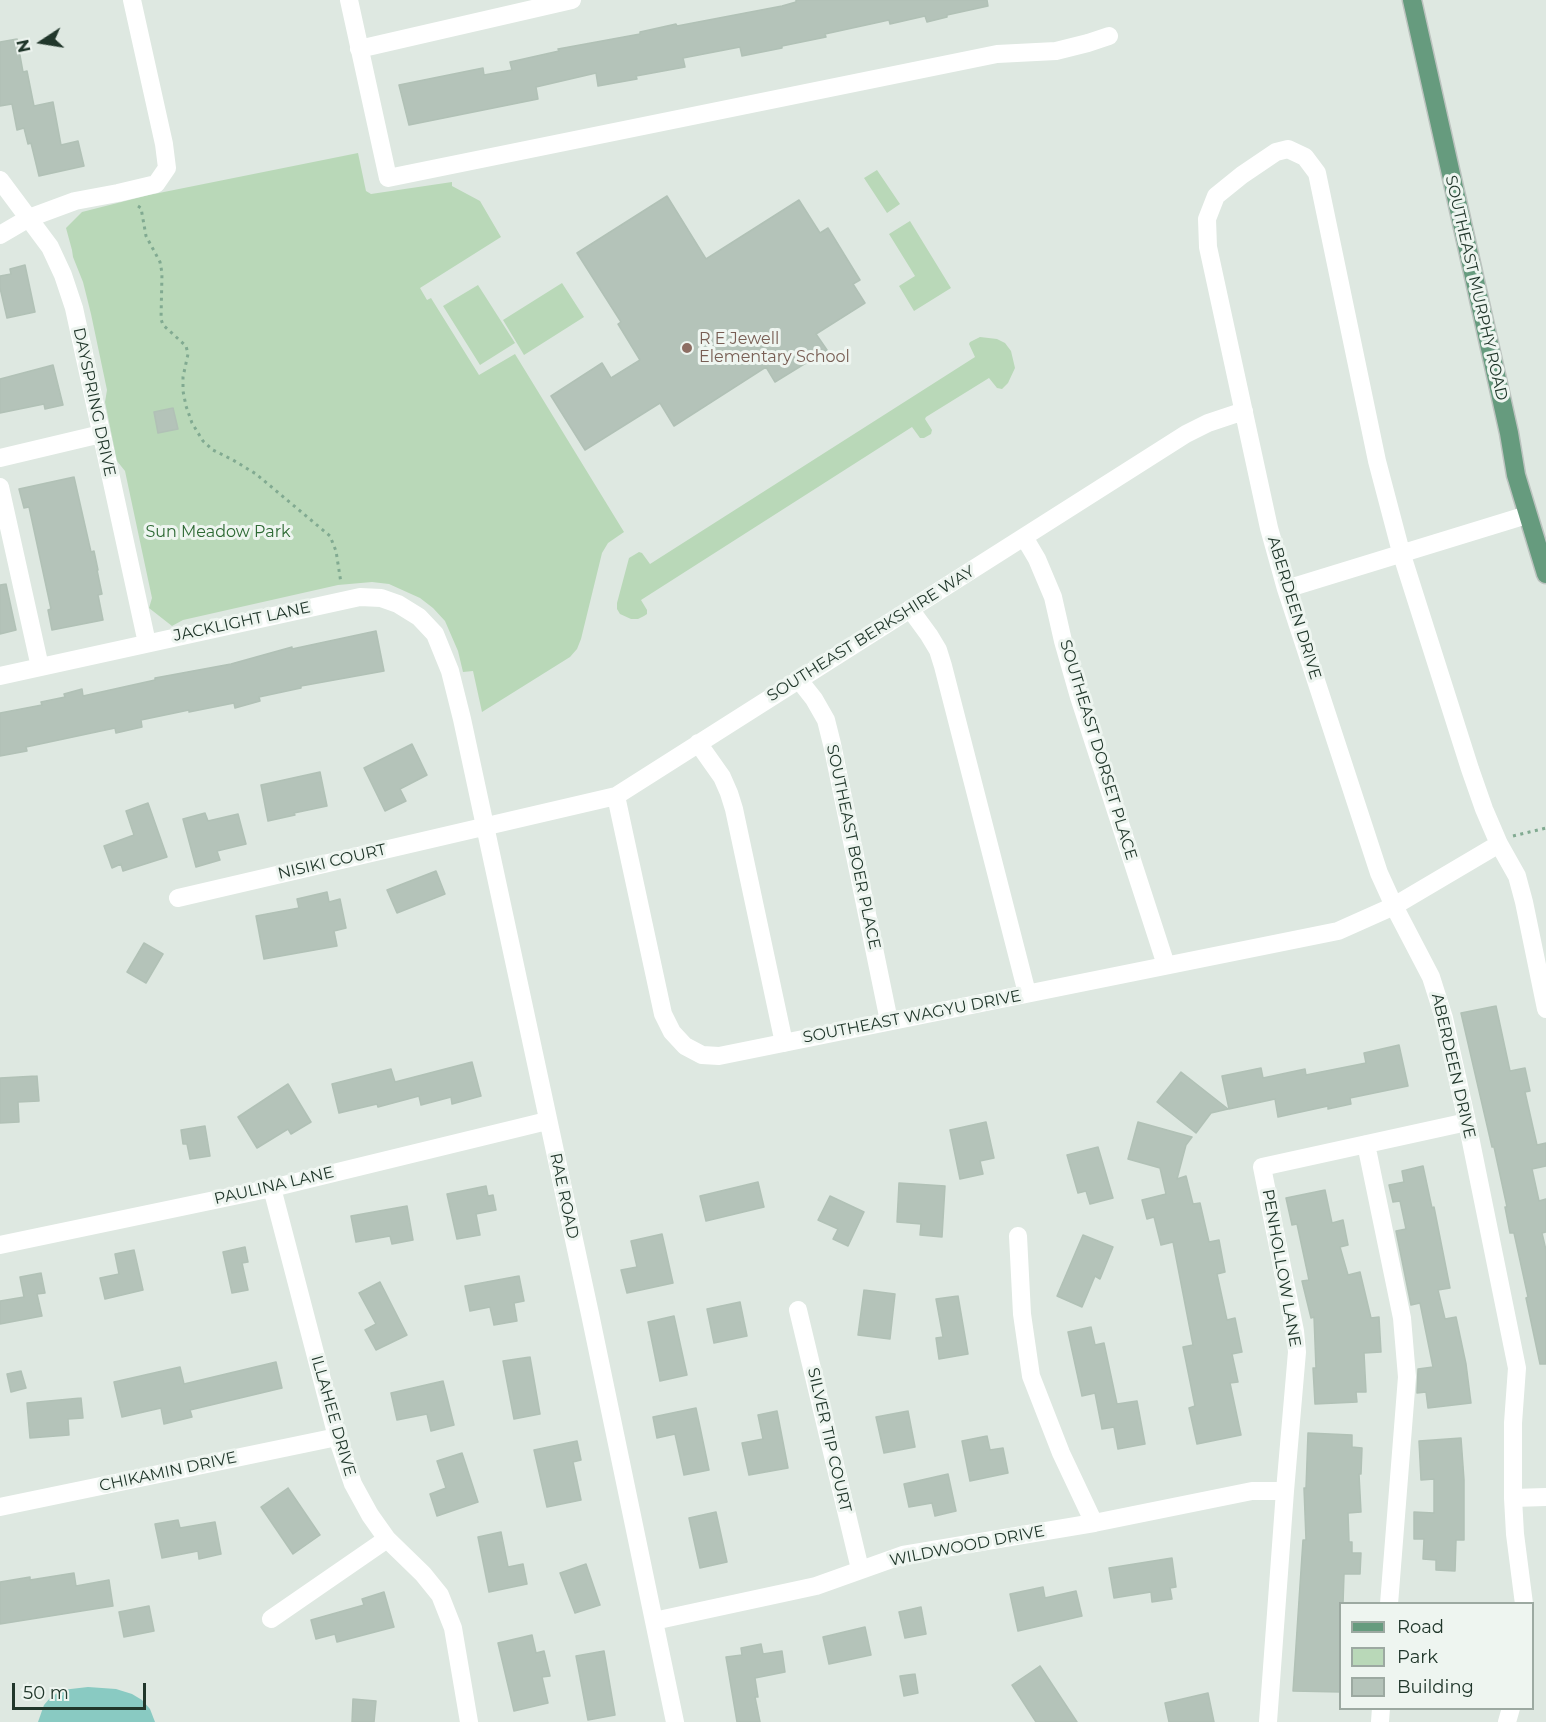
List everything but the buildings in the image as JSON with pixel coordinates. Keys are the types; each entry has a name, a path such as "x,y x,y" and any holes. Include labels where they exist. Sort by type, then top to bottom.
{"main road":[{"name":"SOUTHEAST MURPHY ROAD","path":"1412,0 1509,433 1516,475 1546,574"}],"street":[{"path":"0,235 29,218 75,201 156,184 167,168 164,144 132,0"},
{"path":"348,0 388,178 997,54 1056,51 1109,36"},
{"path":"359,49 562,1"},
{"name":"ABERDEEN DRIVE","path":"1401,552 1377,461 1317,173 1305,157 1288,148 1276,152 1216,196 1207,219 1208,247 1269,528 1286,589 1379,873 1431,977 1444,1018 1517,1368 1513,1423 1515,1534 1524,1602"},
{"name":"DAYSPRING DRIVE","path":"0,180 50,247 63,275 74,308 147,643"},
{"name":"SOUTHEAST BERKSHIRE WAY","path":"485,826 616,796 1186,434 1208,423 1244,411"},
{"path":"0,458 101,434"},
{"path":"0,487 40,667"},
{"path":"1286,589 1527,515"},
{"name":"SOUTHEAST DORSET PLACE","path":"1024,537 1053,597 1079,697 1166,965"},
{"path":"1401,552 1470,769 1499,844 1517,876 1546,1009"},
{"name":"JACKLIGHT LANE","path":"0,676 360,597 381,598 398,604 419,617 435,634 450,671"},
{"path":"910,609 938,650 943,666 1027,993"},
{"name":"RAE ROAD","path":"450,671 590,1314 675,1722"},
{"name":"SOUTHEAST BOER PLACE","path":"799,680 814,699 826,720 889,1021"},
{"path":"698,743 722,777 734,809 784,1042"},
{"name":"SOUTHEAST WAGYU DRIVE","path":"616,796 663,1014 672,1032 685,1046 702,1055 719,1056 1338,931 1394,906 1499,844"},
{"name":"NISIKI COURT","path":"178,898 485,826"},
{"name":"PAULINA LANE","path":"0,1245 272,1188 547,1121"},
{"name":"PENHOLLOW LANE","path":"1269,1722 1297,1352 1295,1331 1262,1167 1467,1122"},
{"path":"1366,1144 1402,1318 1407,1377 1389,1602"},
{"name":"ILLAHEE DRIVE","path":"272,1188 337,1437 353,1484 370,1515 387,1539 423,1574 440,1595 453,1628 469,1722"},
{"path":"1018,1236 1022,1314 1031,1376 1061,1453 1094,1523"},
{"name":"SILVER TIP COURT","path":"798,1310 860,1569"},
{"name":"CHIKAMIN DRIVE","path":"0,1507 337,1437"},
{"name":"WILDWOOD DRIVE","path":"654,1621 816,1586 903,1555 1094,1523 1252,1491 1285,1491"},
{"path":"1514,1498 1546,1497"},
{"path":"271,1618 387,1539"}],"path":[{"path":"118,193 141,208 146,236 162,273 161,318 164,325 186,346 188,354 183,377 183,391 186,406 203,441 213,450 256,474 330,536 336,551 345,600"},
{"path":"1499,844 1509,837 1546,828"}],"green space":[{"name":"Sun Meadow Park","path":"358,153 366,191 371,194 452,182 452,186 480,201 501,237 420,288 427,300 431,298 479,375 515,354 624,532 608,543 602,553 577,649 570,657 482,712 473,671 463,672 458,651 445,621 420,598 389,584 372,582 338,585 183,620 172,626 149,608 152,598 125,471 117,461 105,402 107,390 91,314 66,228 82,212 149,195"},
{"path":"877,170 900,204 887,213 864,178"},
{"path":"910,221 951,288 914,311 899,286 915,276 889,234"},
{"path":"562,283 584,317 524,355 503,320"},
{"path":"478,285 515,343 480,365 443,306"},
{"path":"980,337 997,339 1005,343 1011,351 1015,368 1008,383 1002,389 997,388 989,378 926,417 932,430 931,434 920,438 912,427 641,600 647,610 644,616 631,619 620,614 617,603 629,558 639,552 650,564 975,357 969,344"}],"water":[{"path":"88,1687 116,1689 132,1694 150,1709 155,1722 38,1722 44,1705 50,1698 62,1690"}],"place":[{"name":"R E Jewell Elementary School","path":"687,348"}]}
